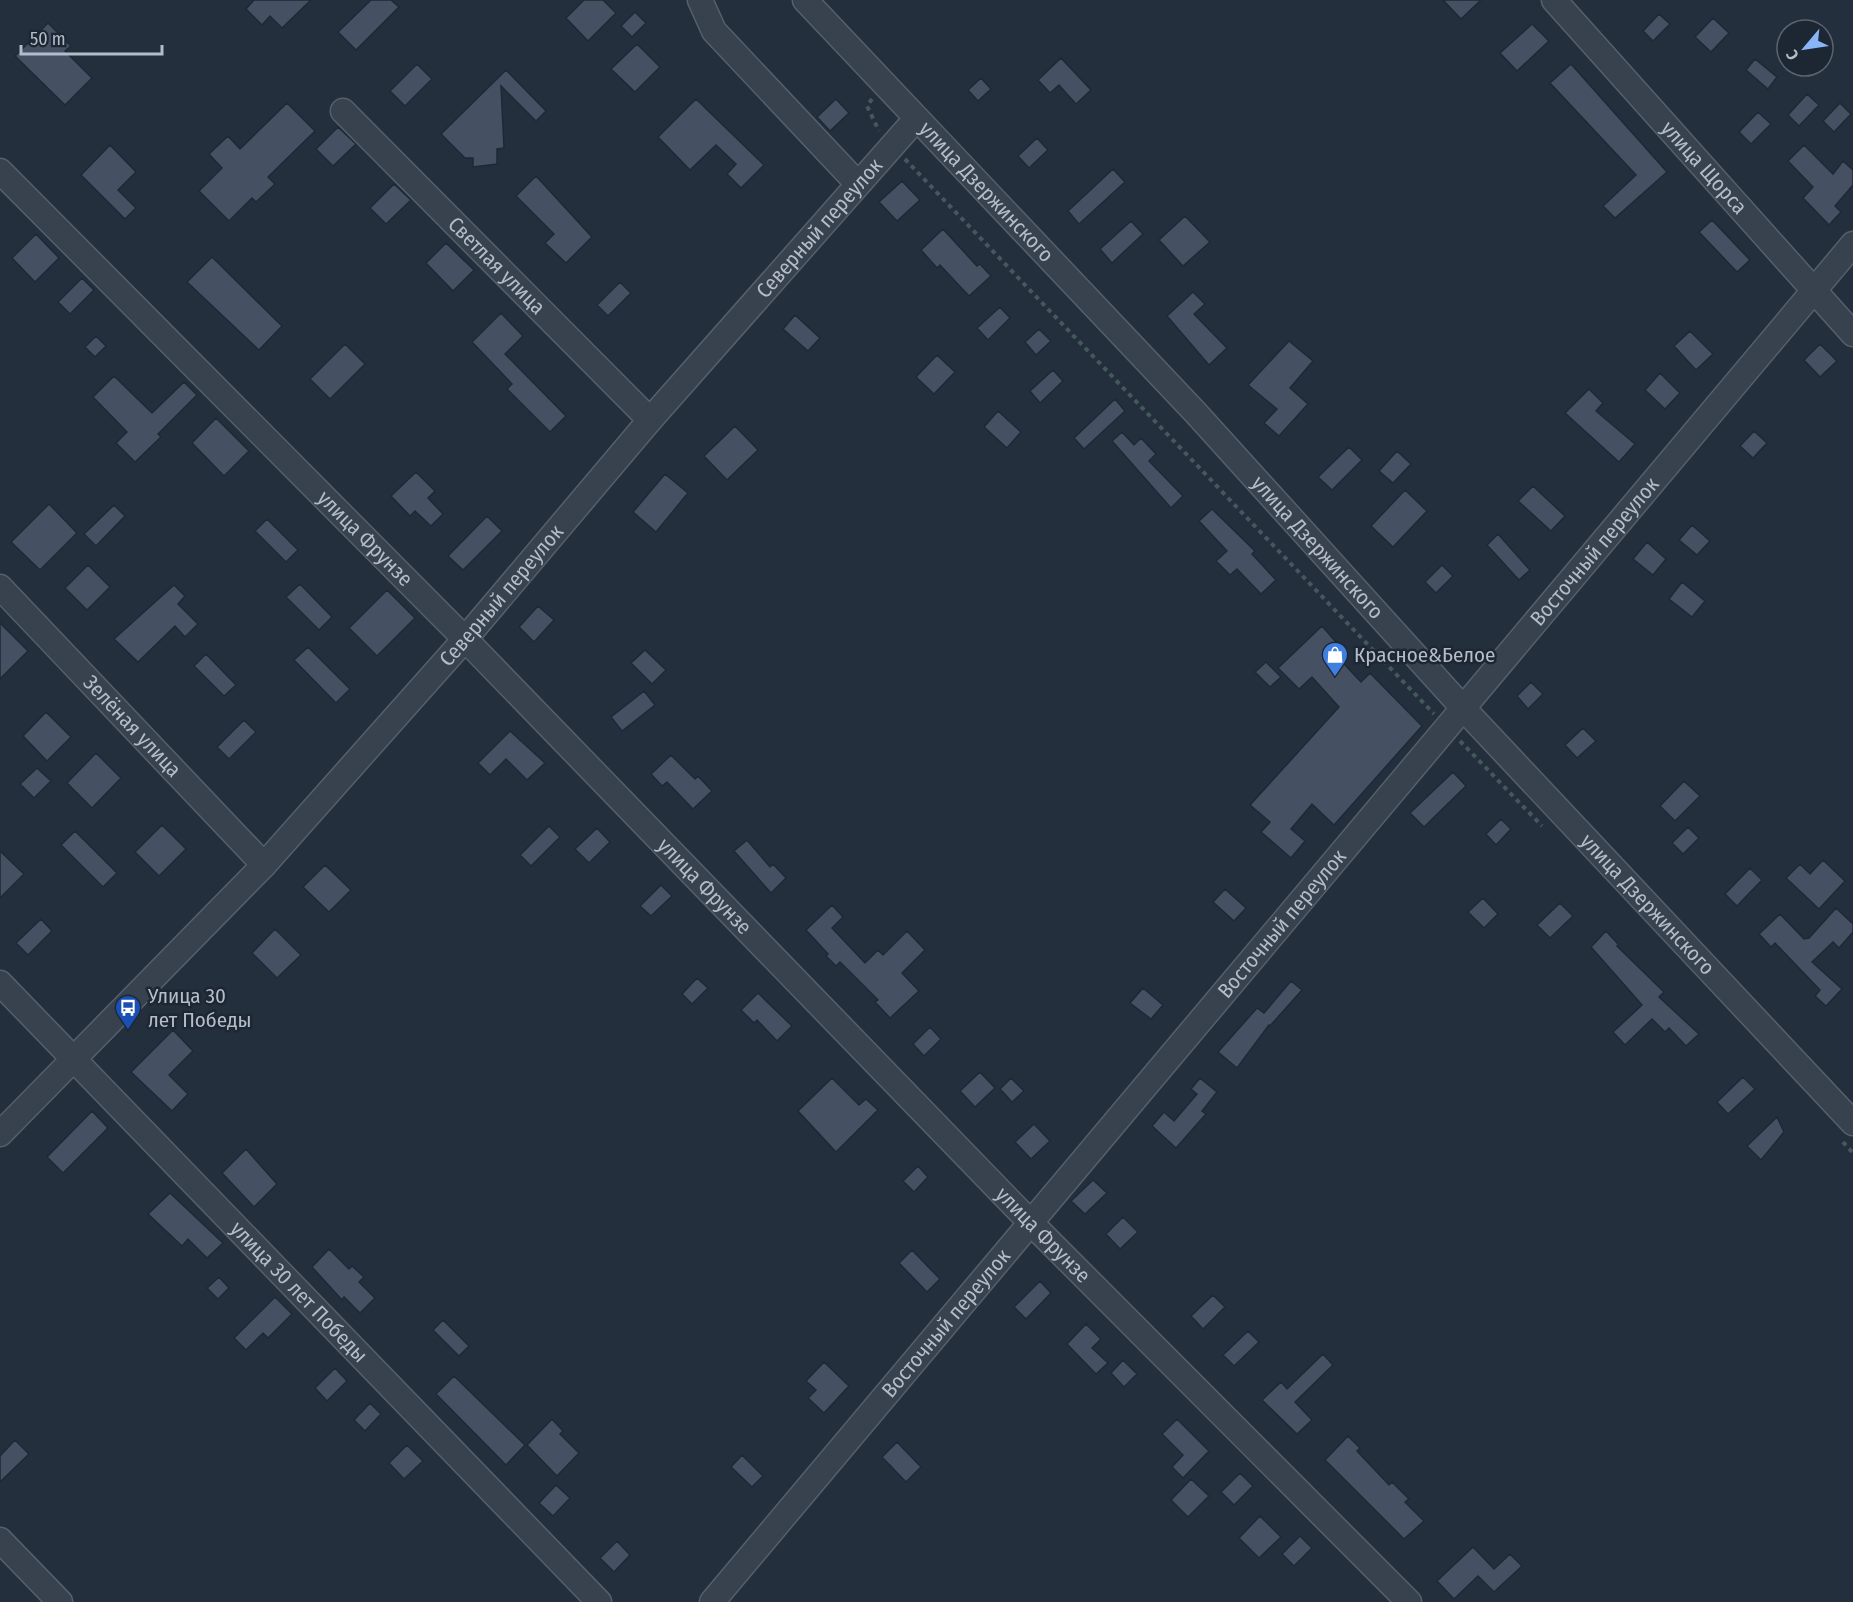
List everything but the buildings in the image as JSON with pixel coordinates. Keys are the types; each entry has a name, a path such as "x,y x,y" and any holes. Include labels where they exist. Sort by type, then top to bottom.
{"street":[{"path":"700,0 714,31 858,184"},
{"name":"улица Дзержинского","path":"805,0 1195,412 1845,1130"},
{"name":"улица Щорса","path":"1554,0 1853,334"},
{"name":"Светлая улица","path":"343,111 650,420"},
{"name":"Северный переулок","path":"0,1134 264,865 465,639 650,420 916,119"},
{"name":"улица Фрунзе","path":"0,171 465,639 1031,1223 1408,1602"},
{"name":"Восточный переулок","path":"712,1602 1853,244"},
{"name":"Зелёная улица","path":"0,587 264,865"},
{"name":"улица 30 лет Победы","path":"0,983 600,1602"},
{"path":"0,1540 60,1602"}],"path":[{"path":"883,84 867,106 875,126 892,146 1543,827"},
{"path":"1845,1130 1853,1153"}],"place":[{"name":"Красное&Белое","path":"1335,678"},
{"name":"Улица 30 лет Победы","path":"128,1031"}]}
